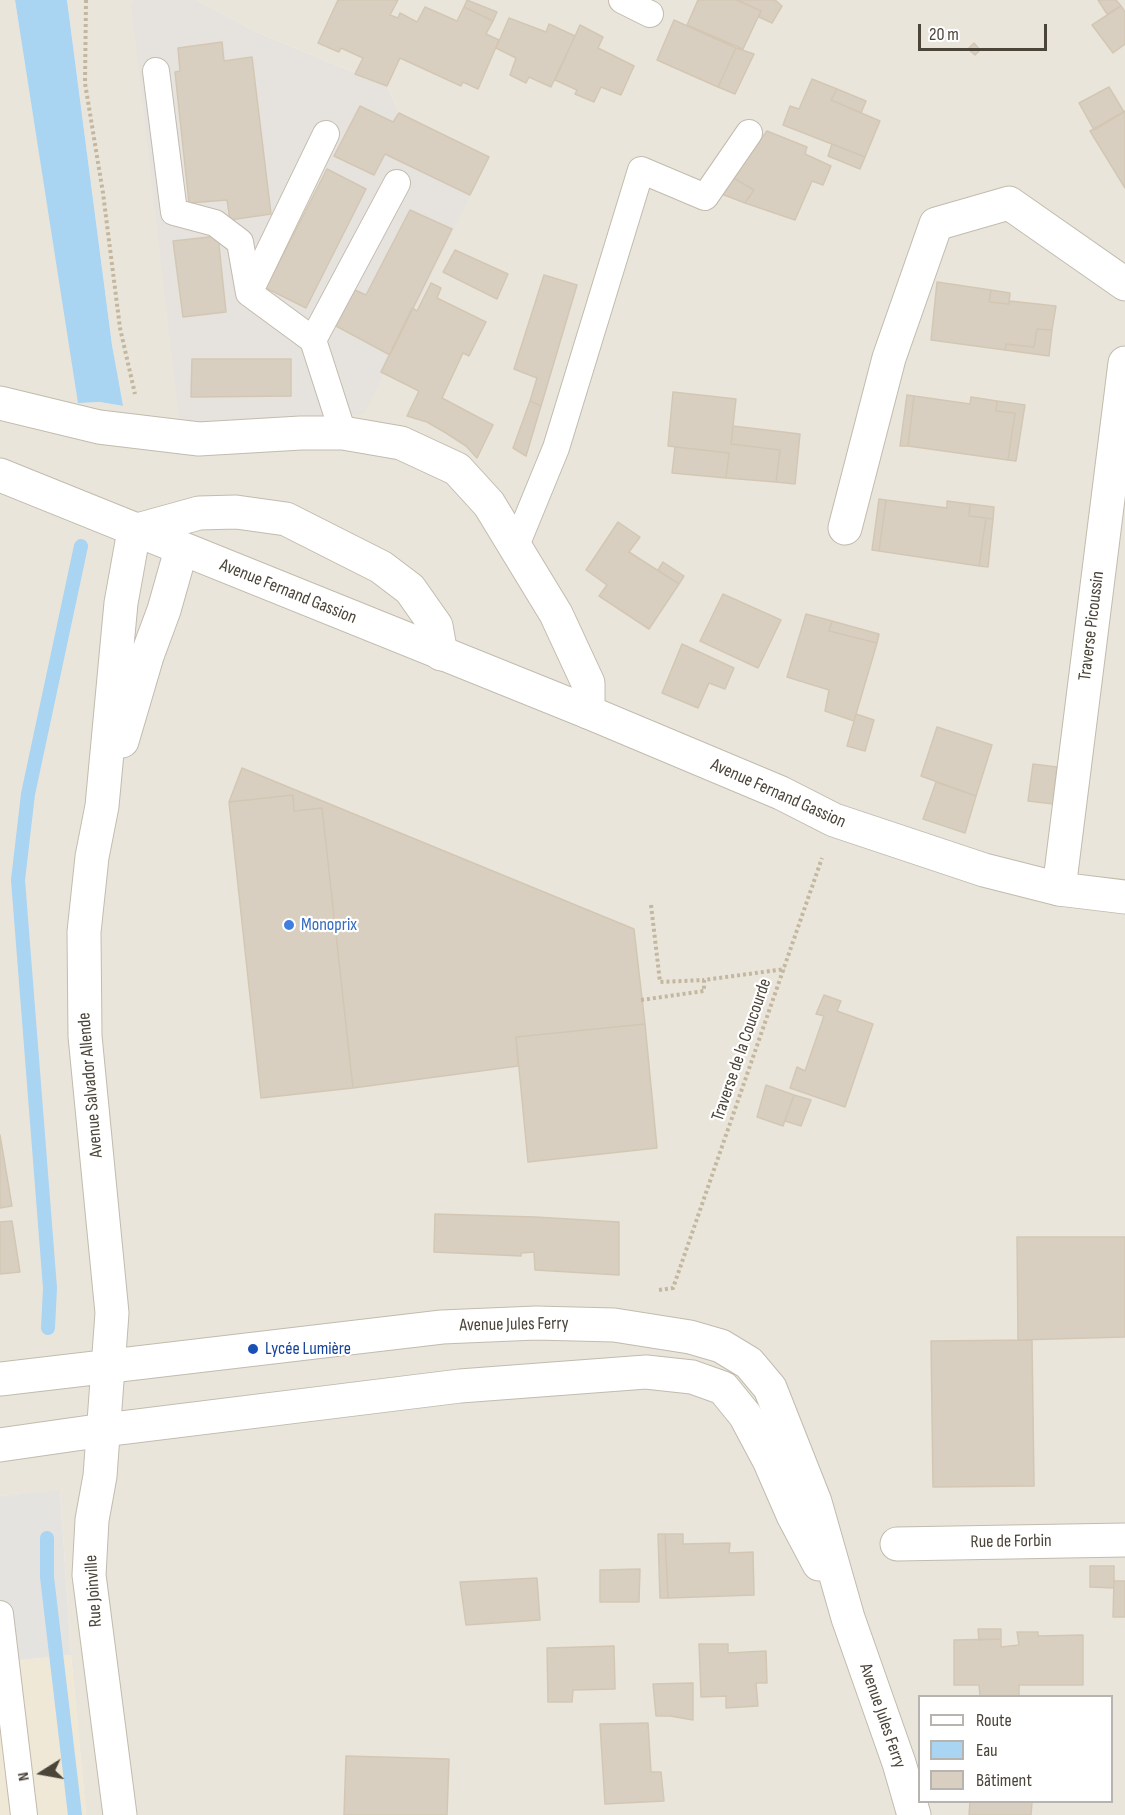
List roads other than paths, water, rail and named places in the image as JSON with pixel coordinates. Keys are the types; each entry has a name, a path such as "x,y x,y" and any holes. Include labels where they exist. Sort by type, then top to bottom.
{"street":[{"path":"845,528 889,358 936,224 1009,203 1125,285"},
{"name":"Traverse Picoussin","path":"1059,889 1125,363"},
{"path":"0,403 99,427 199,439 343,433 401,443 457,469 489,504 556,614 588,683 588,712"},
{"name":"Avenue Fernand Gassion","path":"0,475 181,550 588,712 781,793 834,820 984,870 1059,889 1125,897"},
{"path":"134,531 199,513 236,512 286,519 381,567 410,589 436,626 441,654"},
{"name":"Avenue Salvador Allende","path":"102,806 115,649 134,531"},
{"name":"Avenue Salvador Allende","path":"108,1366 112,1313 85,1036 84,933 92,857 102,806 147,656 165,610 181,550"},
{"name":"Avenue Jules Ferry","path":"0,1379 442,1327 536,1323 614,1325 690,1337 721,1346 749,1363 770,1388 815,1502 848,1618 899,1763 914,1815"},
{"name":"Rue Joinville","path":"108,1366 100,1476 92,1520 89,1575 120,1815"},
{"name":"Avenue Jules Ferry","path":"0,1445 460,1386 646,1372 692,1377 723,1388 745,1415 769,1460 793,1515 848,1618"},
{"name":"Rue de Forbin","path":"897,1544 1125,1540"}],"lane":[{"path":"622,0 651,14"},
{"path":"156,71 174,212 215,223 240,242 249,293 313,340 343,433"},
{"path":"515,548 556,448 641,170 705,197 749,133"},
{"path":"249,293 326,134"},
{"path":"313,340 397,183"},
{"path":"0,1614 24,1815"}],"water":[{"path":"15,0 67,0 112,345 123,406 100,402 78,403"}],"waterway":[{"path":"48,1328 50,1288 18,880 28,794 81,546"},
{"path":"47,1538 47,1577 75,1815"}],"place":[{"name":"Monoprix","path":"289,925"},
{"name":"Lycée Lumière","path":"253,1349"}]}
